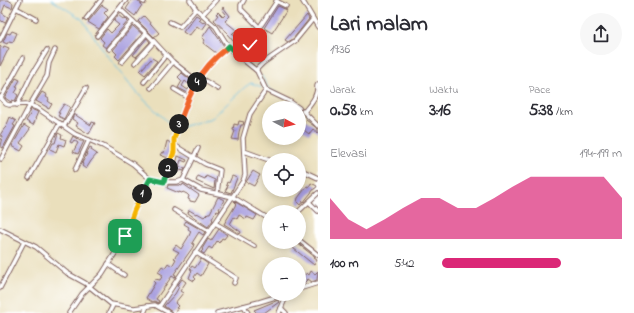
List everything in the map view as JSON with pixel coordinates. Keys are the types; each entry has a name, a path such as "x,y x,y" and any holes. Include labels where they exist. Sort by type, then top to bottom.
{"street":[{"path":"0,40 20,0"},
{"path":"86,19 101,0"},
{"path":"97,36 126,0"},
{"path":"196,0 191,2 196,9 216,27 229,46 256,70 266,90 289,101"},
{"path":"203,14 216,0"},
{"path":"244,0 241,5 241,9 260,30"},
{"path":"242,58 246,53 246,50 252,46 276,0 286,6"},
{"path":"302,0 318,27"},
{"path":"16,8 36,19"},
{"path":"120,9 173,62 198,79 218,90"},
{"path":"170,22 180,28 196,9"},
{"path":"256,70 263,63 295,41 313,19"},
{"path":"109,49 133,21"},
{"path":"122,62 146,34"},
{"path":"135,63 154,42"},
{"path":"164,182 174,152 174,139 189,98 198,79 203,70 229,46"},
{"path":"17,105 31,76 47,50"},
{"path":"1,159 47,76 49,63 55,50"},
{"path":"144,82 166,55"},
{"path":"24,58 0,97 6,104 30,105 37,108 75,134 133,164 150,179 164,182 177,182 183,180 198,148"},
{"path":"151,88 173,62"},
{"path":"306,109 317,95 318,91 316,87 318,84"},
{"path":"64,126 86,88"},
{"path":"174,89 189,98"},
{"path":"159,307 245,178 244,138 250,114 266,90"},
{"path":"306,114 318,125"},
{"path":"29,178 60,123"},
{"path":"75,170 89,140"},
{"path":"174,145 205,164 220,170 217,193"},
{"path":"244,151 262,157"},
{"path":"306,172 318,178"},
{"path":"69,313 82,294 102,274 125,236 134,211 150,179"},
{"path":"183,180 201,190 233,197 262,215"},
{"path":"306,205 318,193"},
{"path":"309,202 318,211"},
{"path":"174,210 209,231"},
{"path":"215,223 236,237 254,246"},
{"path":"0,235 1,230 36,248 67,273 85,283 113,305 134,308 155,305 169,313"},
{"path":"0,288 24,242"},
{"path":"306,246 318,255"},
{"path":"195,252 236,278 234,283"},
{"path":"108,264 124,275"},
{"path":"306,287 318,283"},
{"path":"217,313 262,301"},
{"path":"279,313 284,301"},
{"path":"109,313 113,305"},
{"path":"144,313 147,306"},
{"path":"244,306 248,313"},
{"path":"281,308 286,313"}],"building":[{"path":"0,0 8,0 13,3 12,8 5,5 3,10 2,13 8,17 5,23 0,20"},
{"path":"132,0 138,0 142,5 135,16 126,9"},
{"path":"102,5 108,9 104,13 108,17 99,29 88,22"},
{"path":"278,6 287,10 272,33 264,28"},
{"path":"223,7 230,16 225,21 236,30 232,34 244,42 239,50 232,44 234,42 227,34 228,33 214,20 218,15 216,14 218,12 223,17 226,14 222,9"},
{"path":"118,15 128,21 106,48 102,45 104,42 100,38 107,29 111,33 119,25 114,21"},
{"path":"196,15 201,18 199,20 203,23 207,23 202,30 197,26 189,36 183,32"},
{"path":"307,15 309,19 293,39 288,42 285,40"},
{"path":"144,16 159,33 154,37 138,21"},
{"path":"133,26 142,34 119,60 115,56 117,54 113,50"},
{"path":"210,26 224,46 216,53 203,43 205,40 202,38"},
{"path":"12,31 17,33 13,42 9,41 7,44 3,42 7,33 10,34"},
{"path":"147,38 150,42 136,57 133,55"},
{"path":"0,46 3,48 4,46 9,48 0,66"},
{"path":"152,58 157,61 145,75 140,71"},
{"path":"182,73 193,82 191,86 185,81 182,86 188,90 189,88 190,89 188,93 178,88 182,81 178,77"},
{"path":"16,78 20,80 16,87 18,88 15,93 18,95 15,101 12,100 11,102 5,98"},
{"path":"42,92 47,95 46,97 49,99 48,101 52,104 49,109 36,101"},
{"path":"64,104 70,107 64,119 58,116 60,113 58,113"},
{"path":"31,109 38,112 33,125 26,121 31,113"},
{"path":"74,114 91,125 92,122 95,123 89,134 76,126 78,123 72,119"},
{"path":"10,117 16,121 13,125 15,126 3,148 0,146 2,136 0,135 6,127"},
{"path":"306,120 318,129 318,133 313,129 309,134 306,132"},
{"path":"239,121 244,122 243,125 241,125 238,140 232,139 235,131 233,130 234,124 238,125"},
{"path":"24,125 30,129 20,143 24,146 21,151 12,146"},
{"path":"58,133 62,135 61,138 66,140 64,146 59,144 56,152 50,149 53,143 55,143"},
{"path":"73,136 80,141 84,141 78,154 73,152 78,143 74,140 72,143 70,142"},
{"path":"167,141 171,143 171,151 168,158 160,155 162,152 164,153"},
{"path":"90,147 92,148 91,150 97,154 86,169 82,166 82,163"},
{"path":"178,156 187,160 186,162 181,160 179,166 185,169 184,171 180,170 179,172 172,169 176,164"},
{"path":"253,171 260,175 254,186 246,182"},
{"path":"198,176 205,179 206,176 215,180 214,189 196,181"},
{"path":"232,176 237,178 231,193 225,191 228,186 226,185 227,182 229,183"},
{"path":"311,183 317,186 300,205 297,202 298,198 306,197 306,187 307,186 309,187"},
{"path":"183,184 199,195 195,202 190,201 188,199 189,196 183,192 179,193 167,188 168,185 182,186"},
{"path":"218,197 224,200 219,212 217,211 215,213 212,219 213,220 208,227 188,213 189,210 204,217 210,213"},
{"path":"234,201 257,215 254,220 247,217 246,219 239,215 237,219 234,217 230,224 241,232 240,234 224,224 235,206 236,203"},
{"path":"186,221 205,232 203,235 199,232 197,235 192,243 194,244 193,247 174,274 176,275 175,278 172,276 156,299 159,301 158,303 154,301 152,302 146,298 155,283 153,281 155,279 160,280 163,275 158,272 162,266 165,268 168,263 172,266 176,259 174,258 179,252 173,249 176,245 181,249 189,236 191,231 188,229 189,227 184,224"},
{"path":"219,229 227,235 224,239 222,238 219,243 217,241 212,249 209,247 204,254 201,252 208,239 211,241"},
{"path":"294,249 305,249 317,260 314,265"},
{"path":"201,259 208,264 201,276 197,273 194,277 196,279 194,281 189,278 192,270 190,269 192,266 195,268"},
{"path":"311,271 315,274 318,271 317,280 312,282 308,279 306,281 306,274 309,275"},
{"path":"182,279 186,282 180,291 183,293 175,303 178,306 176,308 178,309 173,313 164,306 175,294 179,287 177,286"},
{"path":"276,301 279,302 264,313 257,313 254,310"}],"waterway":[{"path":"52,0 82,19 106,54 138,94 169,123 181,127 212,118 251,83 262,87"},
{"path":"262,76 268,88 280,95"},
{"path":"307,113 314,119"}],"route":[{"path":"125,236 134,211 150,179 164,182 174,152 174,139 189,98 203,70 229,46 230,49 242,58 250,45"}]}
